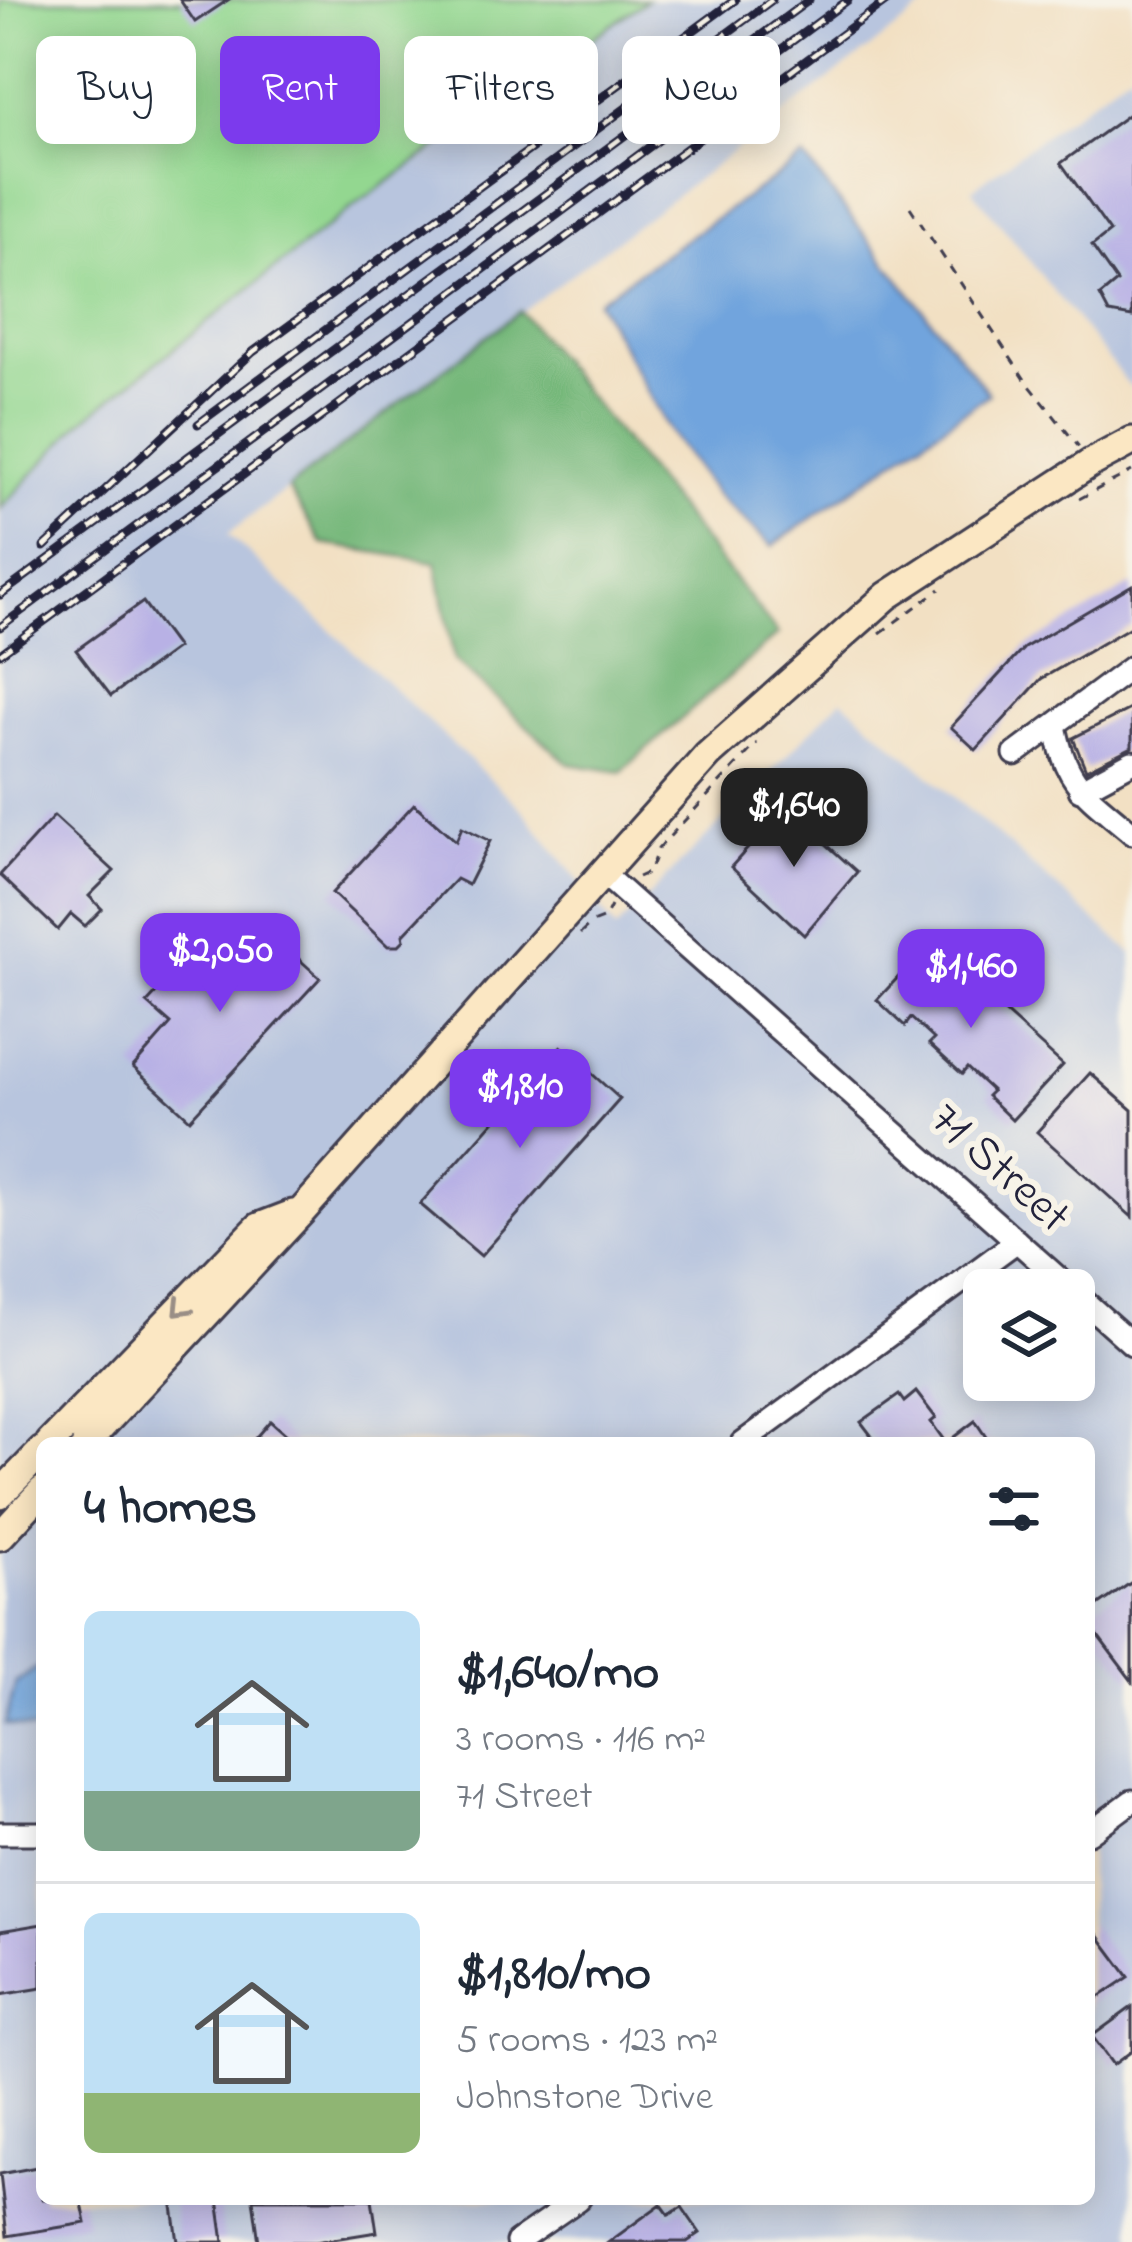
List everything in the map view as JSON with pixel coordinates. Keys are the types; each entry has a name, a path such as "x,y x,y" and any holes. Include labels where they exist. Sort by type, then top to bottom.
{"main road":[{"path":"92,1437 303,1210 708,754 887,596 1132,441"},
{"path":"56,1437 259,1227 303,1210"},
{"path":"0,1494 36,1457"},
{"path":"0,1536 36,1497"}],"street":[{"path":"1015,754 1132,667"},
{"path":"1055,725 1061,758 1080,790 1132,833"},
{"path":"1080,790 1132,762"},
{"name":"71 Street","path":"601,872 1048,1269"},
{"path":"750,1437 1017,1241"},
{"name":"71 Street","path":"1095,1311 1132,1344"},
{"path":"1095,1829 1132,1802"},
{"path":"0,1833 36,1833"},
{"path":"517,2242 570,2205"}],"path":[{"path":"910,207 1026,381 1091,463"},
{"path":"1076,500 1132,471"},
{"path":"869,642 946,585"},
{"path":"641,874 649,872 658,849 768,732"}],"shaded area":[{"path":"647,0 934,0 780,116 780,36 622,36 622,144 744,144 228,534 522,809 616,929 842,699 1132,953 1132,2242 8,2242 0,2201 0,509 81,422 354,206 442,144 598,144 596,36"},
{"path":"1132,70 1132,389 972,189"}],"green space":[{"path":"0,0 647,0 596,36 404,36 404,144 442,144 354,206 81,422 0,509"},
{"path":"520,311 778,634 621,772 569,764 454,660 436,562 322,544 288,488"}],"water":[{"path":"804,157 989,394 772,546 717,496 671,434 597,301"},
{"path":"36,1668 36,1730 5,1724 16,1683"}],"building":[{"path":"180,0 228,0 195,22"},
{"path":"1132,112 1132,317 1109,313 1100,296 1117,282 1092,246 1110,232 1061,163"},
{"path":"1132,585 1132,626 1041,679 976,750 951,727 1024,648"},
{"path":"143,602 177,648 111,696 76,650"},
{"path":"1132,708 1132,747 1086,770 1073,738"},
{"path":"414,804 456,841 462,827 490,841 468,885 456,879 398,946 388,946 332,893"},
{"path":"785,807 857,872 804,935 731,867"},
{"path":"54,816 114,871 89,896 102,909 85,926 71,914 58,930 0,875"},
{"path":"260,924 320,978 190,1119 133,1067 171,1024 147,1003 211,933 234,954"},
{"path":"929,944 1063,1065 1012,1120 987,1096 992,1091 967,1068 962,1074 929,1044 934,1039 911,1018 905,1026 877,1000"},
{"path":"561,1046 620,1099 481,1256 420,1204"},
{"path":"1090,1073 1132,1110 1132,1217 1037,1132"},
{"path":"916,1392 936,1418 931,1422 942,1437 872,1437 861,1422 899,1395 904,1402"},
{"path":"270,1421 288,1437 256,1437"},
{"path":"975,1421 986,1437 954,1437"},
{"path":"1132,1582 1132,1681 1095,1632 1095,1608"},
{"path":"36,1925 36,1989 0,1995 0,1931"},
{"path":"1095,1931 1129,1977 1095,2000"},
{"path":"1132,2007 1132,2051 1113,2065 1095,2034"},
{"path":"36,2167 36,2205 82,2205 86,2223 7,2236 0,2174"},
{"path":"173,2205 219,2205 224,2242 178,2242"},
{"path":"254,2205 373,2205 377,2232 315,2242 259,2242"},
{"path":"660,2205 669,2215 682,2207 700,2233 687,2242 609,2242"}],"railway":[{"path":"44,547 253,352 735,0"},
{"path":"198,424 772,0"},
{"path":"0,595 809,0"},
{"path":"0,627 848,0"},
{"path":"0,654 888,0"}]}
